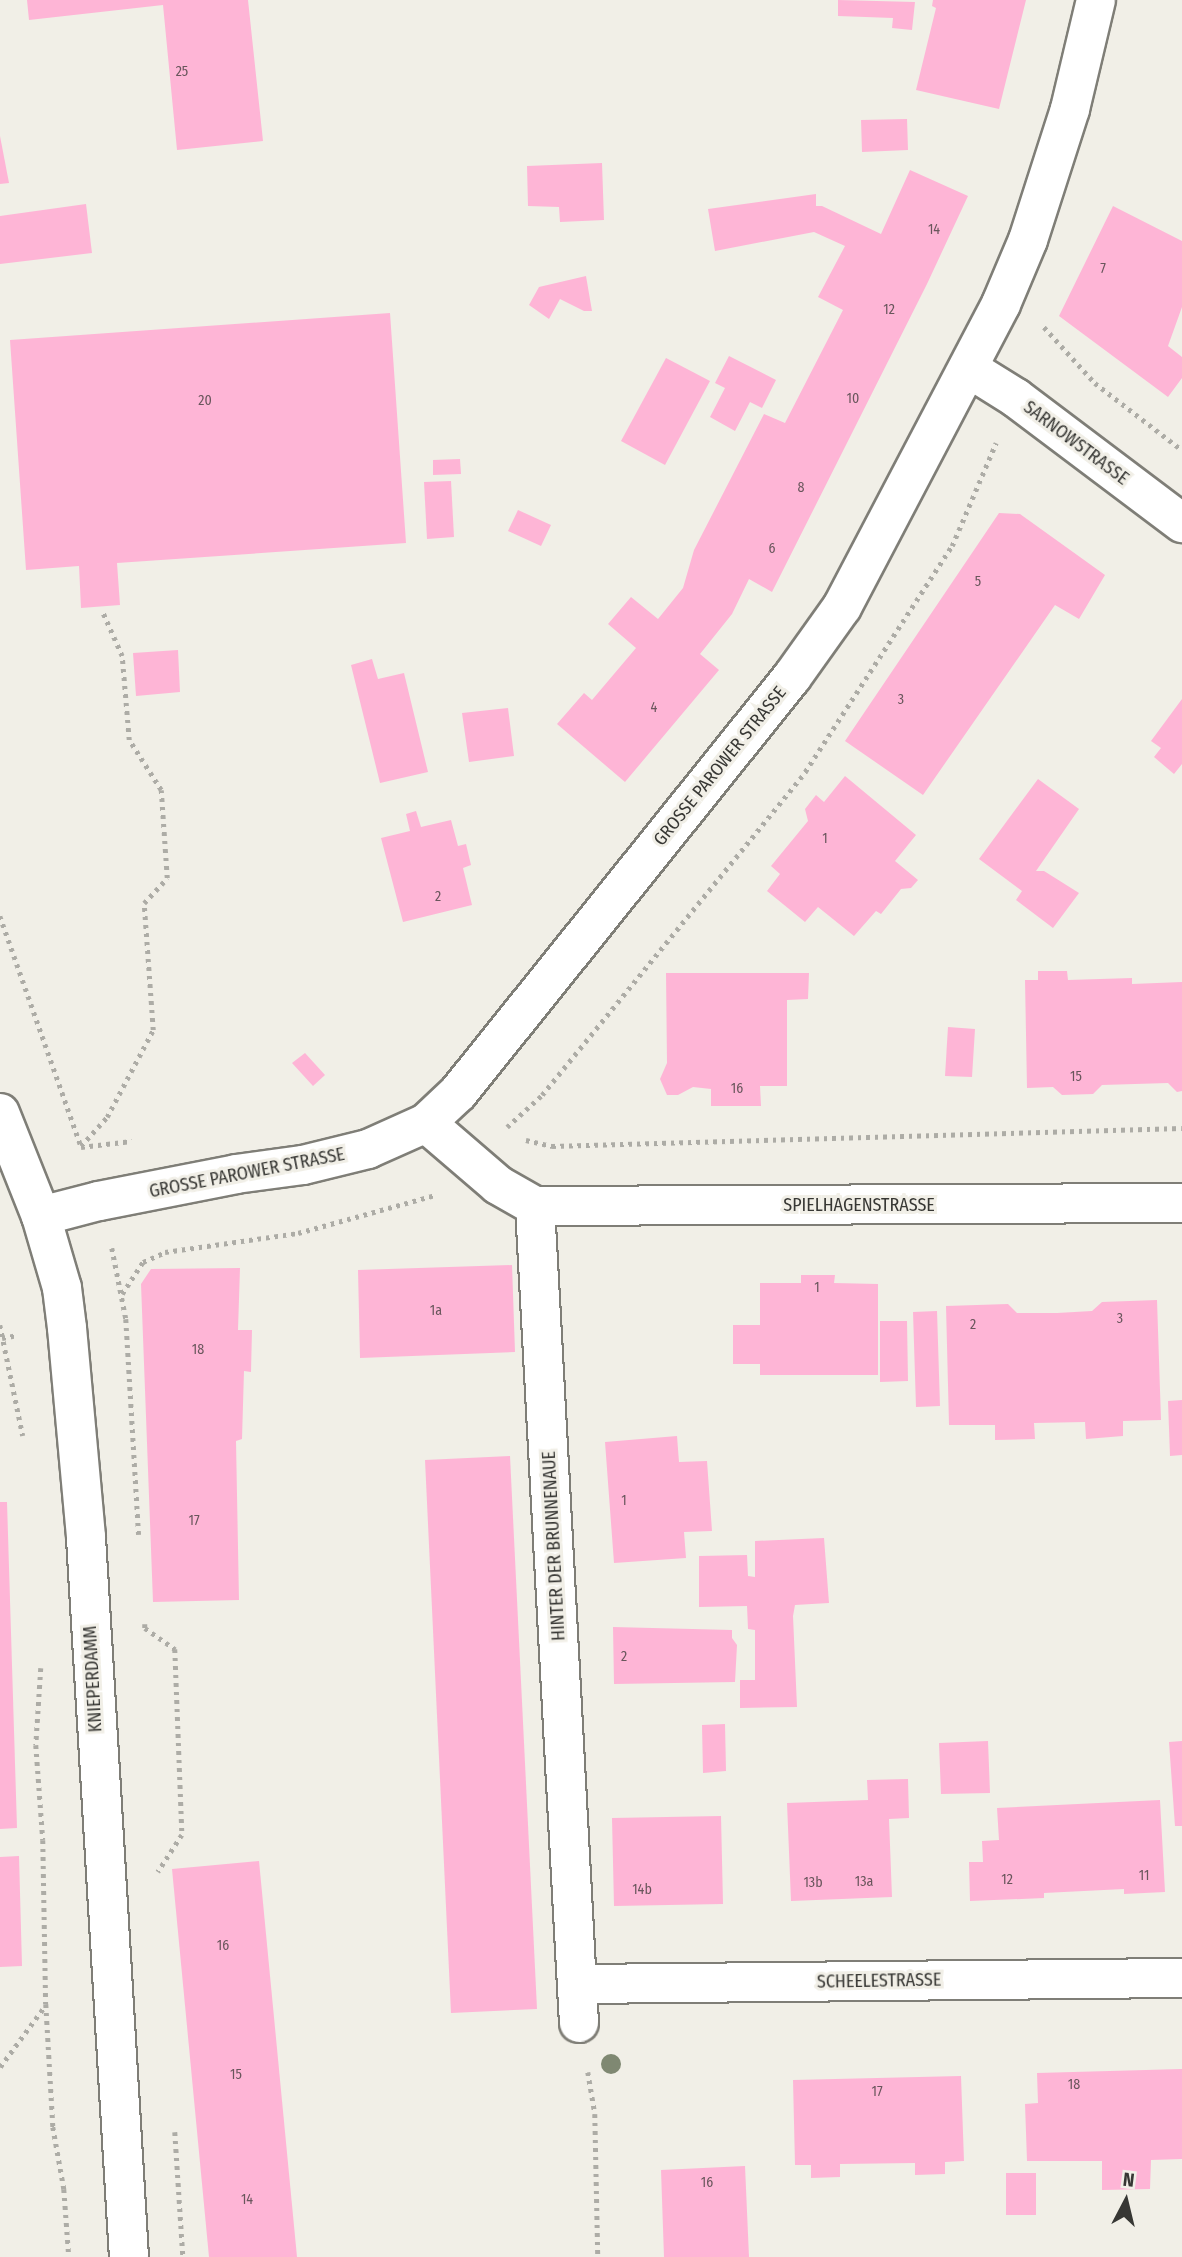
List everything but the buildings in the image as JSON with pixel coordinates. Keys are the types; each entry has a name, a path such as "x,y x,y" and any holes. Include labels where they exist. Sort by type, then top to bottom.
{"street":[{"name":"GROSSE PAROWER STRASSE","path":"41,1216 99,1201 303,1165 368,1149 426,1123 458,1093 799,667 842,607 1001,304 1052,175 1096,0"},
{"name":"SARNOWSTRASSE","path":"968,368 1016,398 1182,523"},
{"name":"KNIEPERDAMM","path":"0,1113 41,1216 62,1288 74,1394 129,2257"},
{"path":"426,1123 498,1185 535,1206"},
{"name":"SPIELHAGENSTRASSE","path":"535,1206 1182,1203"},
{"name":"HINTER DER BRUNNENAUE","path":"535,1206 579,2023"},
{"name":"SCHEELESTRASSE","path":"577,1984 1182,1978"}],"path":[{"path":"1001,304 1039,321 1095,383 1182,450"},
{"path":"81,1147 107,1117 153,1030 144,904 167,878 162,790 129,740 122,656 102,611"},
{"path":"505,1129 529,1141 552,1146 1182,1128"},
{"path":"0,1325 24,1443"},
{"path":"41,1657 36,1745 43,1840 46,2004 53,2127 64,2189 69,2257"},
{"path":"0,2067 46,2004"},
{"path":"579,2023 594,2114 598,2257"}]}
